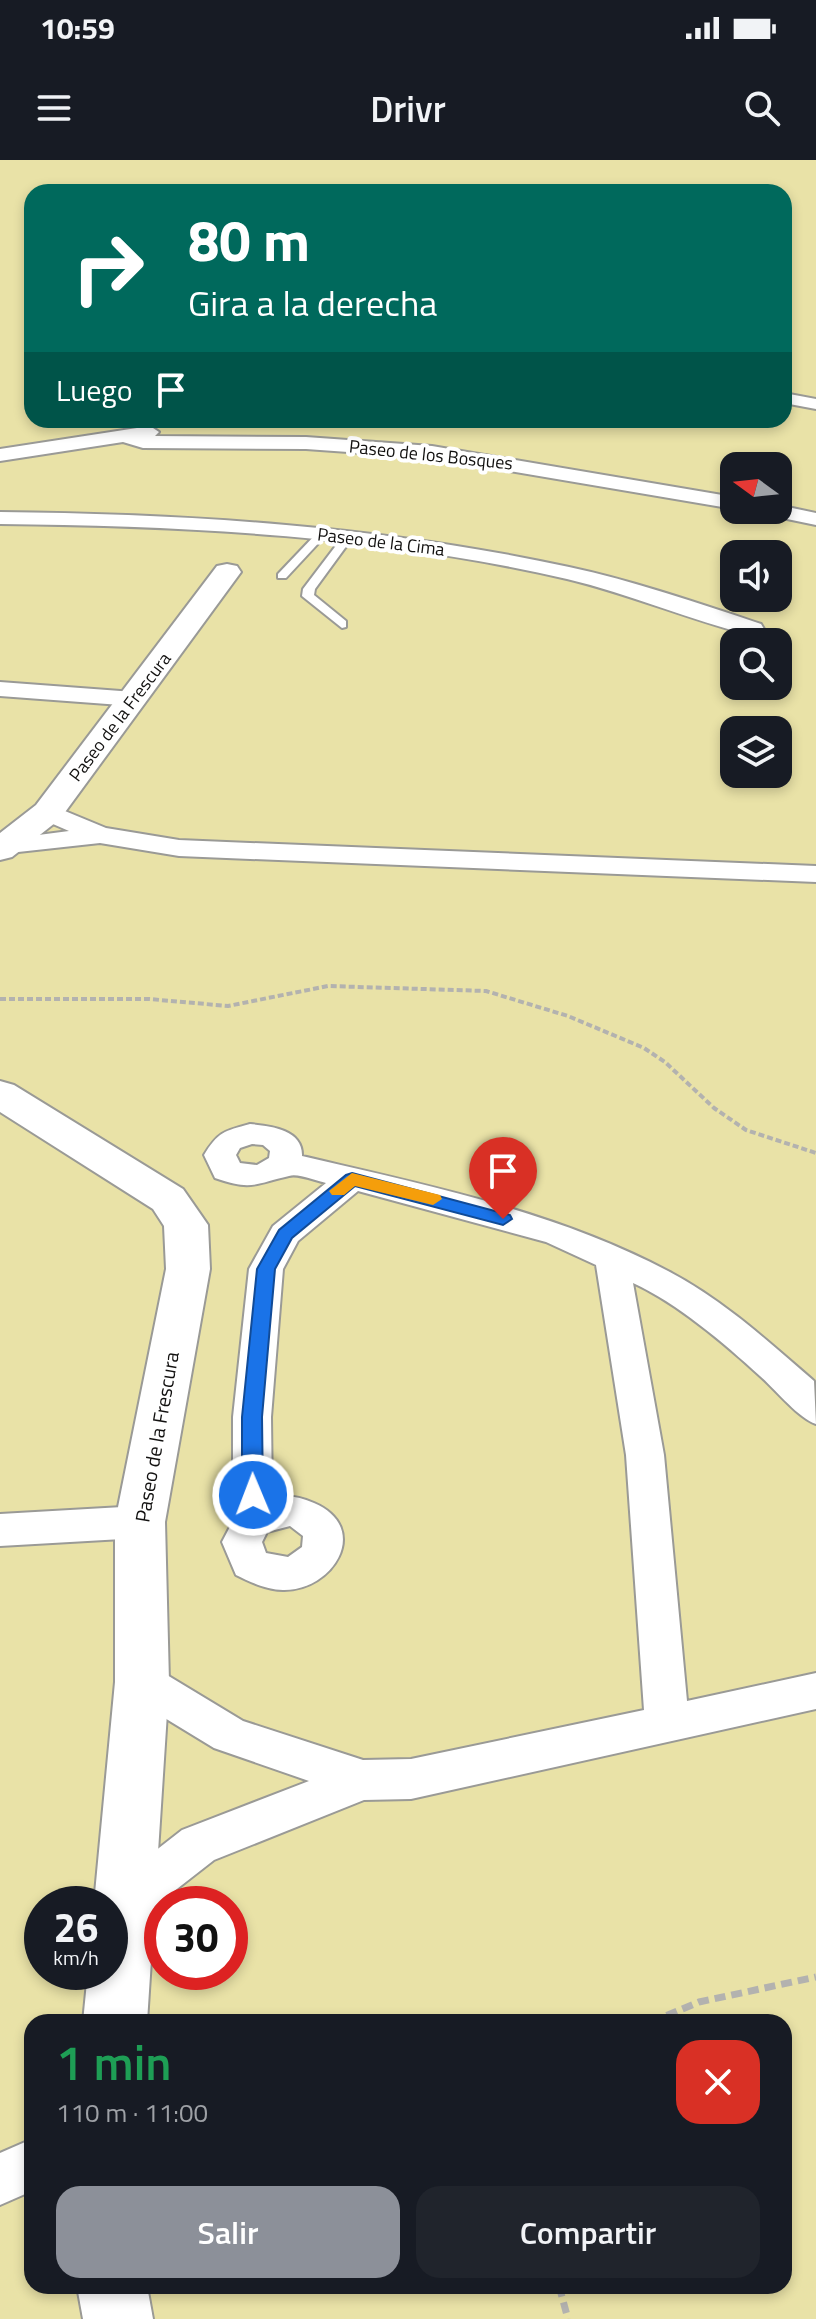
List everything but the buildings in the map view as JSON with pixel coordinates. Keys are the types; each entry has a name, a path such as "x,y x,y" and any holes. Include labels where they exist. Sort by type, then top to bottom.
{"street":[{"path":"792,400 816,404"},
{"path":"0,455 174,428"},
{"name":"Paseo de los Bosques","path":"127,436 143,442 306,443 432,452 720,501"},
{"path":"792,514 816,519"},
{"name":"Paseo de la Cima","path":"0,518 219,524 443,549 588,578 661,597 750,628"},
{"name":"Paseo de la Frescura","path":"2,848 48,812 227,572"},
{"path":"0,689 134,699"},
{"path":"48,812 100,835 179,848 816,874"},
{"path":"2,848 100,835"},
{"name":"Paseo de la Frescura","path":"0,1094 168,1199 186,1225 188,1269 140,1522 142,1682 126,1886"},
{"path":"285,1163 558,1234 658,1280 708,1313 801,1391 816,1410"},
{"path":"253,1521 252,1417 266,1269 285,1234 352,1179"},
{"path":"612,1260 645,1455 667,1723"},
{"path":"0,1530 140,1522"},
{"path":"142,1682 229,1735 363,1780 411,1779 816,1691"},
{"path":"128,1900 198,1845 363,1780"},
{"name":"Paseo de la Frescura","path":"116,2014 118,1990"},
{"path":"0,2179 24,2168"},
{"path":"113,2294 118,2319"}],"lane":[{"path":"282,576 321,535"},
{"path":"342,624 308,596 309,589 348,537"}],"path":[{"path":"0,999 149,999 228,1006 328,986 486,991 568,1016 622,1037 665,1062 706,1100 746,1130 816,1153"},
{"path":"670,2014 699,2002 816,1977"},
{"path":"561,2294 568,2319"}],"shaded area":[{"path":"0,160 816,160 816,2319 0,2319"}],"slow traffic":[{"path":"338,1191 352,1179 433,1199"}],"route":[{"path":"253,1495 252,1417 266,1269 285,1234 352,1179 503,1219"}]}
